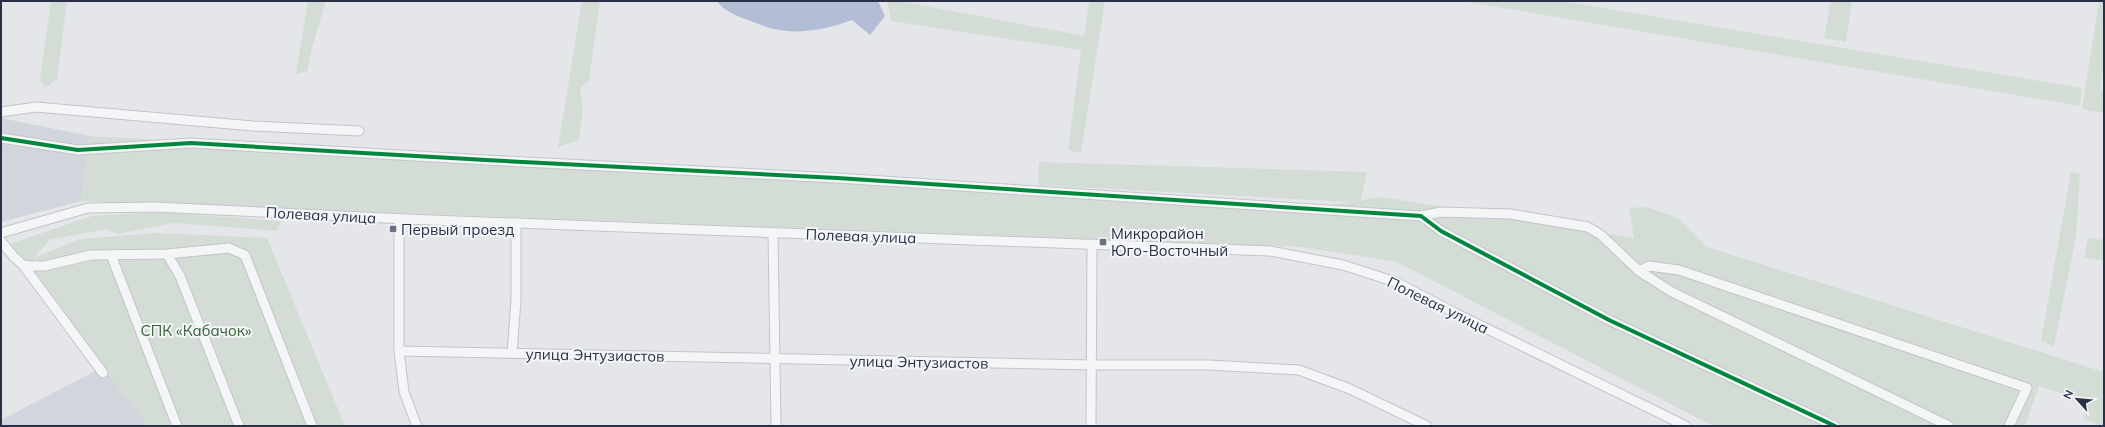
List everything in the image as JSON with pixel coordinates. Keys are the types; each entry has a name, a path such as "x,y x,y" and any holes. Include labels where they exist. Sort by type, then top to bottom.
{"street":[{"path":"1,112 36,107 253,126 359,131"},
{"path":"1,138 78,150 190,143 837,178 1421,216 1440,212 1510,214 1588,226 1601,235 1639,272 1672,292 1950,426"},
{"name":"Полевая улица","path":"1,233 88,208 155,207 399,219 1270,251 1344,265 1396,282 1686,426"},
{"path":"1421,216 1441,231 1540,281 1609,320 1835,426"},
{"path":"399,219 399,351 404,392 417,426"},
{"path":"512,353 516,300 516,223"},
{"path":"773,233 776,426"},
{"path":"1,241 14,258 23,264 103,373"},
{"path":"1091,426 1092,244"},
{"path":"23,264 44,266 91,255 167,254 229,248 245,255 312,426"},
{"path":"167,254 180,276 239,426"},
{"path":"111,255 177,426"},
{"path":"1639,272 1649,266 1679,270 2027,388 2009,426"},
{"name":"улица Энтузиастов","path":"399,351 1209,366 1299,370 1350,389 1427,426"}],"shaded area":[{"path":"1,118 90,136 81,201 1,222"},
{"path":"103,367 149,426 1,426 1,420"}],"green space":[{"path":"51,1 67,1 57,79 46,87 40,80"},
{"path":"308,1 326,1 307,71 296,74"},
{"path":"582,1 600,1 589,80 580,88 583,108 579,140 558,147"},
{"path":"887,1 900,1 1084,36 1089,1 1105,1 1081,153 1068,150 1081,50 891,21"},
{"path":"1462,1 1562,1 2082,88 2080,106"},
{"path":"1831,1 1852,1 1846,42 1824,38"},
{"path":"2099,1 2104,1 2104,65 2100,90 2104,91 2104,113 2082,109"},
{"path":"90,136 1320,207 1349,202 1038,185 1039,162 1367,172 1361,200 1382,197 1634,238 1629,208 1646,207 1678,218 1707,247 2104,372 2104,426 2098,426 2084,418 2088,402 2039,386 2025,426 1713,426 1397,262 1303,247 81,201"},
{"path":"2071,172 2080,174 2076,237 2054,346 2041,341"},
{"name":"СПК «Кабачок»","path":"157,212 281,221 277,231 174,223 117,234 106,229 49,240 34,258 79,239 158,233 267,238 345,426 149,426 103,367 18,265 28,260 20,258 12,243 92,216"},
{"path":"2088,238 2104,240 2104,261 2084,258"}],"water":[{"path":"717,1 878,1 885,16 870,35 852,20 813,30 783,31 767,27 735,15 723,8"}],"cycle path":[{"path":"1,138 78,150 191,143 837,178 1421,216 1441,231 1609,320 1835,426"}],"place":[{"name":"Первый проезд","path":"393,229"},
{"name":"Микрорайон Юго-Восточный","path":"1103,242"}]}
